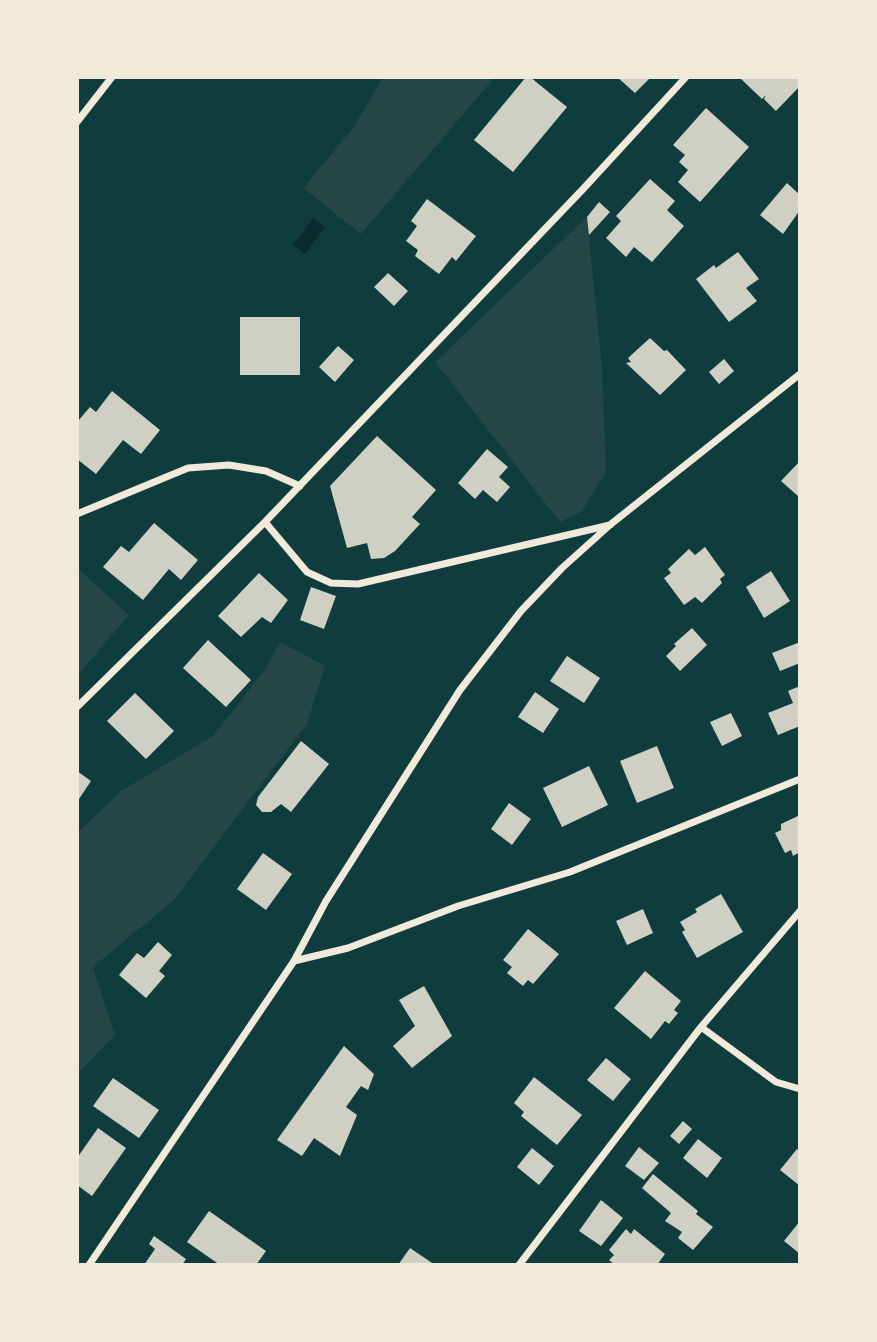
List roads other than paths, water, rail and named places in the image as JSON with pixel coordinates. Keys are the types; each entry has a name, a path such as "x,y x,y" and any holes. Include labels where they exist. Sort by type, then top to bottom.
{"street":[{"path":"77,122 112,77"},
{"path":"77,707 300,486 686,77"},
{"path":"89,1265 294,961 326,901 460,690 521,611 562,568 611,524 800,374"},
{"path":"77,514 188,468 229,465 266,471 300,486"},
{"path":"265,522 307,572 331,583 358,584 611,524"},
{"path":"294,961 348,948 458,906 570,872 800,779"},
{"path":"519,1265 701,1027 800,911"},
{"path":"701,1027 776,1082 800,1089"}]}
